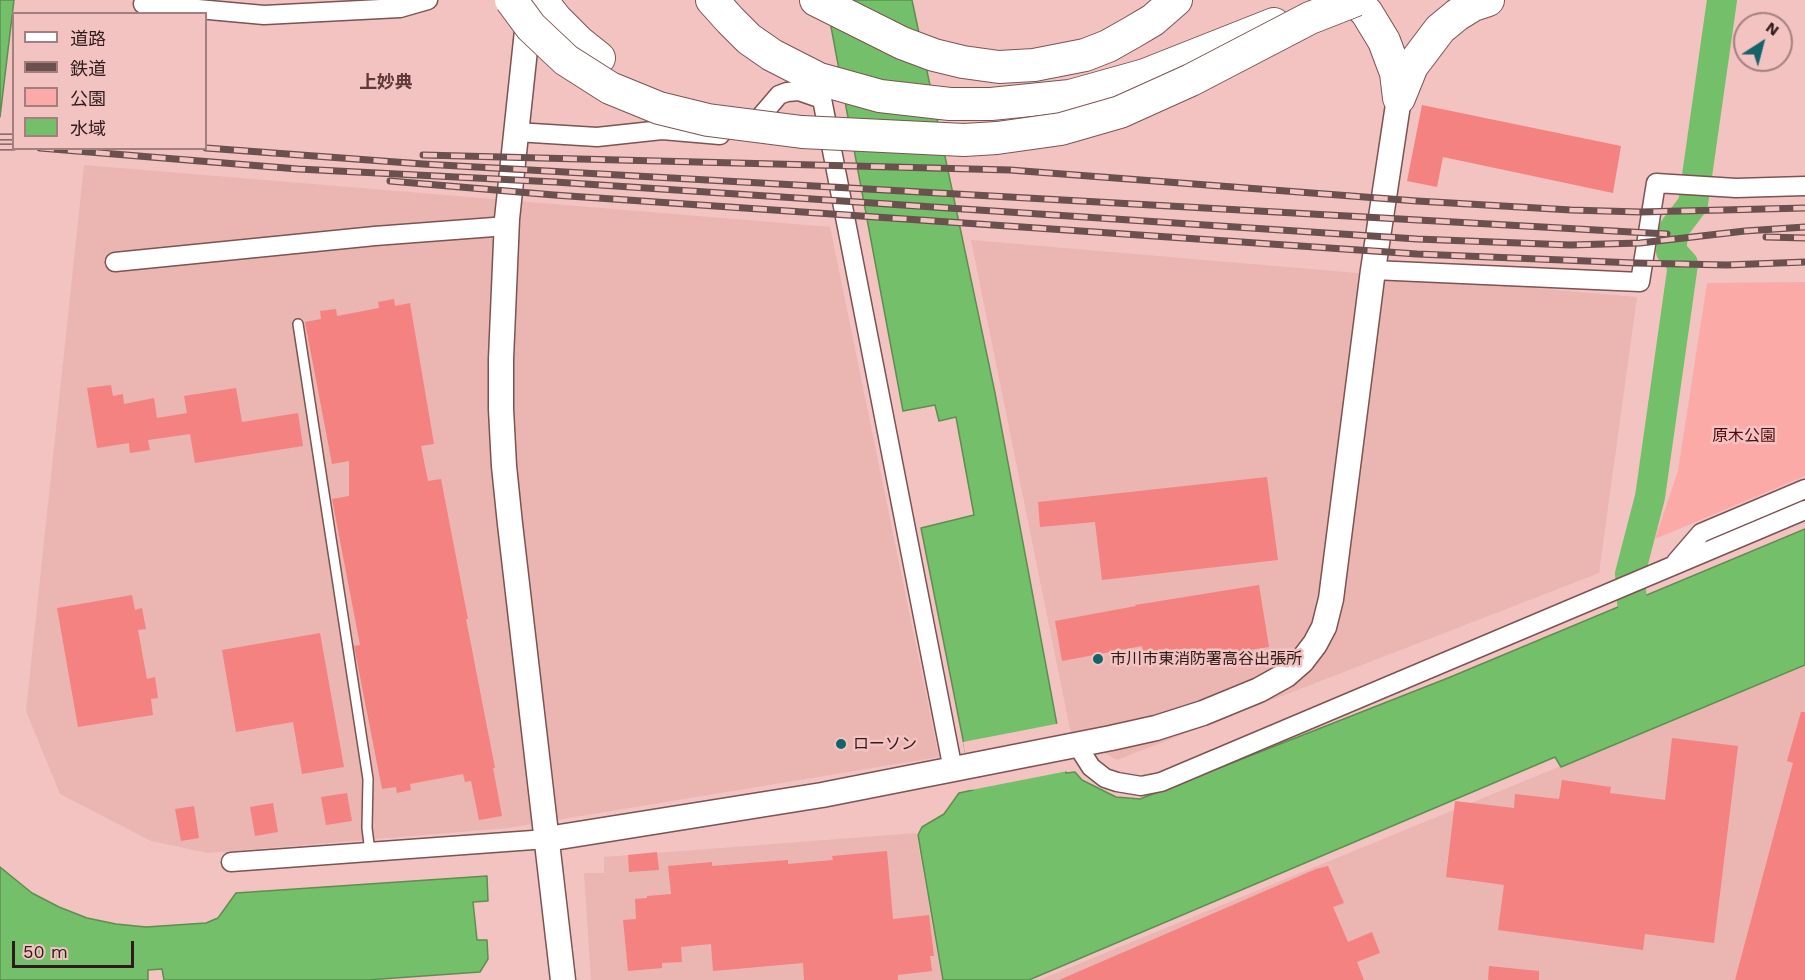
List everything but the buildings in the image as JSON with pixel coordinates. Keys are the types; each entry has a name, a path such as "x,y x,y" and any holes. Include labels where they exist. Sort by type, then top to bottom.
{"highway":[{"path":"511,0 531,27 566,60 602,83 634,99 683,114 734,124 802,132 964,140 1030,134 1089,122 1157,97 1310,18 1355,0 1367,13 1384,41 1396,73 1399,98"},
{"path":"541,0 572,35 599,58 638,81 663,92 721,111 787,125 898,138"},
{"path":"712,0 749,39 779,60 819,79 848,89 891,98 950,104 991,104 1070,96 1146,75 1334,0"},
{"path":"816,0 902,43 934,55 999,67 1034,65 1085,55 1108,46 1153,20 1176,0"},
{"path":"1399,98 1412,66 1440,29 1473,5 1488,0"}],"street":[{"path":"142,4 247,7 264,15 400,8 428,0"},
{"path":"530,0 507,226 501,359 504,466 563,980"},
{"path":"516,132 597,137 662,130 738,136 751,129 779,95 799,91 822,99 960,769"},
{"path":"231,862 547,839 822,795 1156,728 1203,713 1259,690 1286,675 1302,661 1315,644 1324,627 1331,599 1373,270 1399,98"},
{"path":"1373,270 1640,282 1656,183 1736,188 1805,186"},
{"path":"115,262 375,236 507,226"},
{"path":"1673,565 1701,532 1805,489"},
{"path":"1071,746 1105,778 1128,784 1151,785 1805,510"}],"lane":[{"path":"298,324 368,779 366,828 370,852"}],"shaded area":[{"path":"84,165 830,227 939,757 508,828 208,853 151,841 60,794 26,711"},
{"path":"971,240 1637,297 1599,573 1117,760 1071,734"},
{"path":"1805,666 1805,980 1039,980"},
{"path":"916,833 942,980 591,980 584,873 604,873 604,857"}],"green space":[{"name":"原木公園","path":"1805,282 1805,476 1655,539 1678,471 1707,283"}],"water":[{"path":"0,0 14,0 12,12 0,117"},
{"path":"826,0 912,0 995,393 1066,773 1075,772 1082,780 1116,797 1140,799 1448,678 1805,529 1805,665 1561,767 1555,757 1029,980 943,980 918,835 922,827 944,814 959,793 973,790 921,528 974,515 956,417 939,421 935,405 903,411"},
{"path":"0,867 32,893 59,907 87,918 146,927 206,923 218,918 236,893 487,876 488,901 473,902 477,940 487,940 488,959 480,972 367,980 164,980 162,969 148,970 148,980 0,980"}],"pier":[{"path":"1061,723 1068,771 971,790 963,742"}],"waterway":[{"path":"1632,602 1630,574 1650,497 1683,264 1671,251 1674,229 1693,204 1722,0"}],"railway":[{"path":"0,137 12,137"},
{"path":"0,147 12,147"},
{"path":"207,148 423,164 1667,234"},
{"path":"65,150 298,169 555,182 1417,239 1570,245 1640,243 1745,231 1805,227"},
{"path":"423,155 1010,170 1417,201 1571,210 1640,212 1805,208"},
{"path":"390,181 554,195 1417,254 1727,265 1805,262"},
{"path":"1766,237 1805,238"}],"place":[{"name":"市川市東消防署高谷出張所","path":"1098,659"},
{"name":"ローソン","path":"841,744"}],"district":[{"name":"上妙典","path":"386,83"}]}
